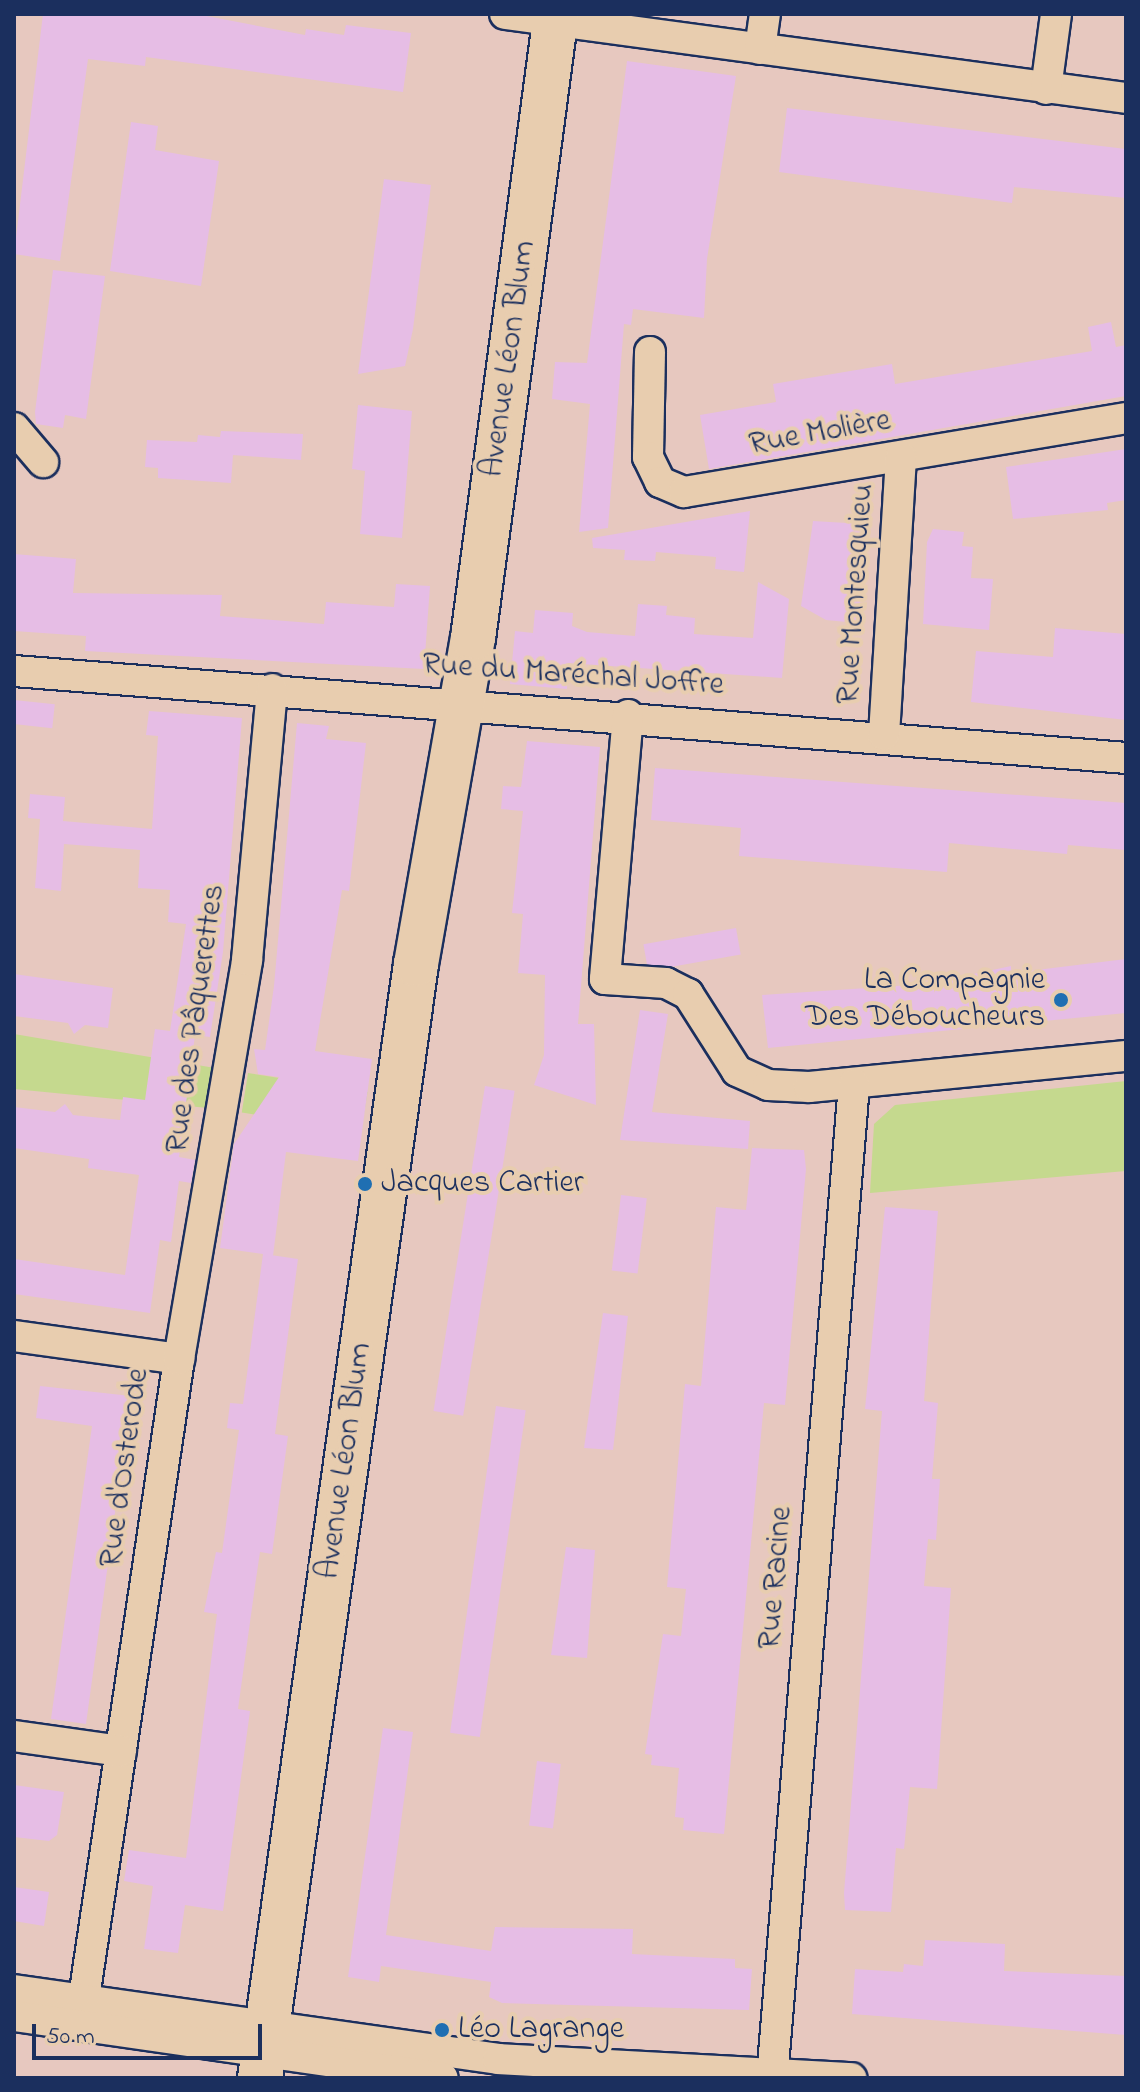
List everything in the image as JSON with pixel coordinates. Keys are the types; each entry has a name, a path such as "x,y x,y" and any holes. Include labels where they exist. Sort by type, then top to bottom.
{"main road":[{"name":"Avenue Léon Blum","path":"275,2054 416,964 440,844 459,703 455,618 537,16"}],"street":[{"path":"760,49 765,14"},
{"path":"1046,89 1056,14"},
{"path":"537,16 1126,98"},
{"name":"Rue Molière","path":"650,352 648,457 668,488 703,491 1126,418"},
{"path":"14,428 43,462"},
{"name":"Rue Montesquieu","path":"884,735 901,457"},
{"name":"Rue du Maréchal Joffre","path":"14,671 884,735 1126,758"},
{"name":"Rue des Pâquerettes","path":"179,1359 247,960 272,689"},
{"path":"628,715 605,979 666,983 688,994 728,1062 752,1080 787,1087 854,1084 1126,1056"},
{"name":"Rue Racine","path":"772,2076 854,1084"},
{"name":"Rue d'Osterode","path":"14,1336 179,1359 82,2013"},
{"path":"14,1736 121,1751"},
{"path":"14,1990 82,2013 275,2054 443,2078"},
{"path":"14,2016 82,2013"},
{"path":"275,2054 498,2059 851,2078"}],"green space":[{"path":"14,1034 215,1068 208,1108 14,1089"},
{"path":"248,1073 368,1092 361,1131 242,1113"},
{"path":"1126,1081 1126,1171 870,1193 874,1124 895,1105"}],"building":[{"path":"43,14 196,14 305,35 306,29 344,35 346,25 411,33 403,92 146,57 145,66 88,59 60,261 14,254"},
{"path":"627,61 736,76 707,259 704,318 633,309 631,325 624,324 608,528 579,532 590,404 552,399 555,362 587,363"},
{"path":"787,108 1126,149 1126,198 1014,187 1012,203 779,172"},
{"path":"131,122 158,126 155,150 219,161 201,286 110,271"},
{"path":"384,179 431,185 413,329 405,366 358,374"},
{"path":"53,270 105,276 86,419 65,415 63,428 36,424 35,412"},
{"path":"1111,322 1116,347 1126,345 1126,396 709,469 700,415 776,402 773,384 892,364 895,384 1092,351 1088,327"},
{"path":"358,405 412,411 402,538 360,534 365,471 352,469"},
{"path":"221,431 303,434 301,460 233,455 231,483 158,478 158,468 145,467 147,440 197,442 198,435 220,437"},
{"path":"1126,449 1126,500 1107,503 1108,510 1013,519 1006,467"},
{"path":"750,511 744,572 715,569 716,557 656,552 655,561 624,560 625,550 593,548 592,538"},
{"path":"813,521 864,524 863,541 869,542 857,623 826,620 801,606"},
{"path":"933,529 964,532 962,546 973,547 971,578 993,579 989,630 923,624 927,542"},
{"path":"14,554 76,559 73,593 222,595 220,616 324,624 326,602 394,607 396,584 430,586 424,669 85,651 86,636 14,631"},
{"path":"758,582 789,599 782,678 568,663 567,689 510,684 515,631 533,633 535,610 573,613 572,626 587,632 635,636 638,604 667,606 666,615 695,618 694,634 753,638"},
{"path":"1055,628 1126,634 1126,720 971,702 976,651 1053,657"},
{"path":"14,700 55,704 52,728 14,724"},
{"path":"149,711 242,718 223,952 210,1037 195,1035 179,1157 195,1160 191,1183 179,1181 171,1242 160,1240 150,1313 14,1294 14,1259 125,1275 139,1175 88,1168 89,1159 14,1148 14,1107 55,1112 65,1104 73,1115 120,1120 123,1097 145,1100 155,1029 170,1031 186,924 168,922 170,890 138,888 140,850 64,844 61,891 35,888 40,819 28,818 30,794 65,797 63,821 152,829 158,736 146,735"},
{"path":"297,723 329,726 326,739 366,743 349,891 342,890 315,1051 372,1059 358,1161 286,1152 273,1255 298,1259 275,1434 288,1436 272,1554 260,1552 238,1709 250,1711 223,1911 185,1905 178,1953 144,1949 153,1886 124,1881 129,1850 186,1858 217,1614 204,1612 216,1552 222,1553 239,1430 227,1428 230,1403 243,1404 263,1254 220,1248 234,1144 279,1077 258,1074 254,1049 265,1050 274,986"},
{"path":"527,741 600,747 578,1024 594,1024 596,1105 534,1085 544,1055 545,975 518,973 523,914 512,913 523,811 501,809 503,786 521,787"},
{"path":"655,768 1126,803 1126,850 1068,845 1067,854 949,843 947,872 739,856 741,828 651,820"},
{"path":"736,928 741,955 648,971 643,944"},
{"path":"1126,959 1126,1013 768,1048 762,995 927,984 1011,966 1011,973"},
{"path":"14,974 113,988 108,1028 85,1025 74,1034 68,1023 14,1016"},
{"path":"640,1010 668,1014 652,1112 750,1121 748,1149 620,1140"},
{"path":"485,1086 515,1091 463,1416 434,1411"},
{"path":"752,1148 804,1150 806,1169 785,1405 764,1403 724,1834 683,1830 684,1818 675,1817 679,1768 651,1765 652,1755 645,1754 663,1634 681,1636 686,1589 667,1587 685,1384 701,1386 716,1207 746,1210"},
{"path":"621,1195 647,1198 638,1274 612,1270"},
{"path":"885,1207 938,1211 924,1401 938,1403 932,1479 940,1479 936,1540 928,1539 924,1586 951,1588 937,1789 910,1787 904,1849 896,1848 891,1912 845,1910 844,1893 882,1411 865,1409"},
{"path":"603,1313 628,1316 613,1450 584,1448"},
{"path":"40,1386 131,1396 86,1724 51,1719 92,1426 36,1418"},
{"path":"496,1406 526,1410 480,1737 450,1733"},
{"path":"566,1547 595,1550 587,1658 551,1655"},
{"path":"383,1728 413,1732 386,1935 491,1951 495,1927 633,1929 632,1954 735,1959 735,1968 752,1969 749,2010 502,2003 489,1997 491,1982 381,1966 379,1982 348,1977"},
{"path":"537,1761 561,1764 553,1828 529,1826"},
{"path":"14,1785 64,1792 57,1835 49,1841 14,1837"},
{"path":"14,1887 49,1892 44,1926 14,1921"},
{"path":"925,1940 1005,1944 1004,1971 1126,1976 1126,2035 852,2014 855,1969 903,1972 904,1964 923,1966"}],"place":[{"name":"La Compagnie Des Déboucheurs","path":"1061,1000"},
{"name":"Jacques Cartier","path":"365,1184"},
{"name":"Léo Lagrange","path":"442,2030"}]}
